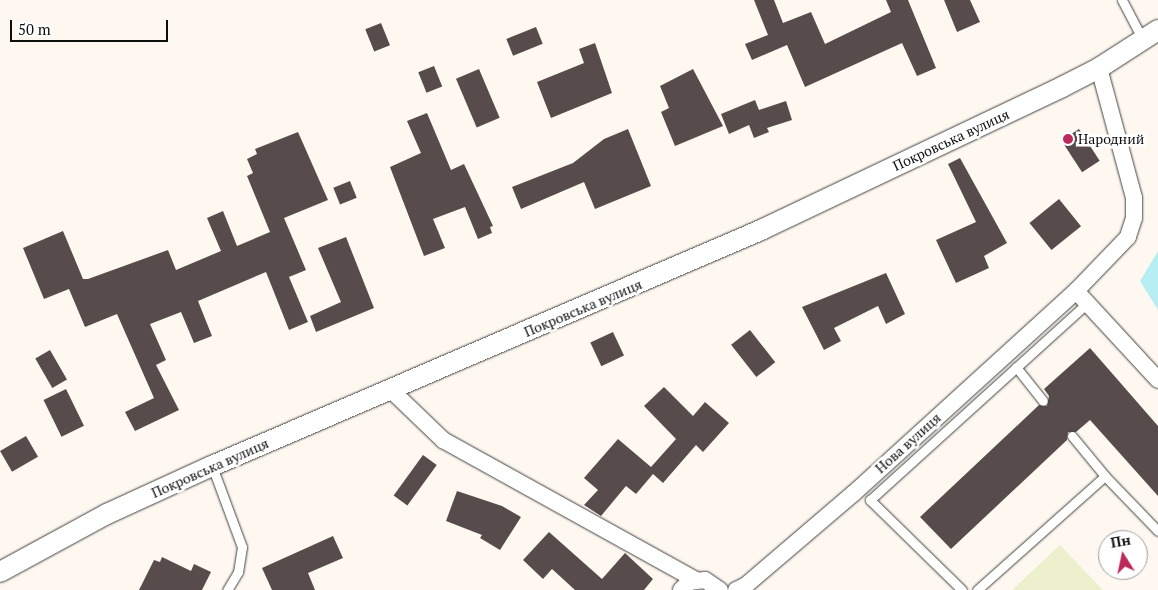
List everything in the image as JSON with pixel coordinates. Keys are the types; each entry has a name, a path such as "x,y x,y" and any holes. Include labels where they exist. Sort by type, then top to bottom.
{"street":[{"name":"Покровська вулиця","path":"0,572 108,514 212,466 390,389 612,297 761,230 1099,68 1151,35"},
{"name":"Нова вулиця","path":"736,590 745,586 1081,297 1128,237 1134,218 1134,198 1099,68"},
{"path":"1081,297 1158,380"},
{"path":"390,389 443,440 696,580 712,583 720,590"},
{"path":"681,590 696,580"}],"lane":[{"path":"1122,0 1151,35"},
{"path":"962,590 870,500 1016,367 1081,297"},
{"path":"1016,367 1043,401"},
{"path":"1072,436 1105,476 1158,531"},
{"path":"212,466 242,546 238,572 227,590"},
{"path":"977,590 1105,476"}],"green space":[{"path":"1060,545 1103,590 1012,590"}],"water":[{"path":"1158,251 1158,310 1140,281"}],"building":[{"path":"754,0 774,0 783,23 811,12 825,44 891,12 886,0 908,0 936,68 917,76 902,43 805,87 787,45 752,60 745,44 768,35"},
{"path":"944,0 970,0 980,22 957,32"},
{"path":"381,23 390,45 374,52 365,29"},
{"path":"536,27 543,44 513,56 506,39"},
{"path":"595,43 612,93 551,118 537,82 584,63 579,49"},
{"path":"434,66 442,86 426,93 418,72"},
{"path":"479,69 500,118 477,128 456,79"},
{"path":"693,69 723,126 675,146 661,112 669,108 660,86"},
{"path":"755,100 759,110 786,101 792,120 767,128 769,132 754,138 749,125 729,134 721,114"},
{"path":"427,113 451,170 464,164 493,226 490,227 492,233 478,239 465,207 433,219 445,248 424,256 390,167 421,153 407,121"},
{"path":"628,129 651,186 595,209 584,182 521,209 512,187 573,163 604,139"},
{"path":"1079,129 1100,161 1082,172 1061,140"},
{"path":"298,132 328,200 284,218 306,270 289,277 308,322 289,330 266,272 198,301 212,336 194,343 181,312 150,324 166,360 156,365 179,410 135,431 125,412 154,398 117,314 85,327 69,289 44,299 23,248 63,231 83,279 88,279 168,250 176,270 221,251 207,218 223,211 237,246 270,232 247,176 253,173 247,159 257,154 255,149"},
{"path":"960,158 1007,243 984,256 989,268 956,283 936,240 976,222 948,164"},
{"path":"350,181 357,198 340,204 333,188"},
{"path":"1059,199 1081,226 1051,250 1029,223"},
{"path":"346,237 374,308 316,332 310,316 341,302 318,248"},
{"path":"886,273 905,314 886,324 878,306 834,328 841,341 824,350 802,307"},
{"path":"750,330 775,362 756,377 731,345"},
{"path":"613,332 624,356 601,366 590,343"},
{"path":"1090,348 1158,426 1158,496 1090,420 1076,432 1068,432 1067,440 951,549 920,517 1039,405 1047,406 1049,396 1044,389"},
{"path":"50,350 67,379 52,388 35,358"},
{"path":"664,387 693,416 705,402 729,423 703,452 696,445 663,483 653,474 636,494 626,486 601,516 584,505 598,490 584,478 618,439 651,467 676,439 644,406"},
{"path":"66,389 84,426 62,437 44,400"},
{"path":"26,436 38,457 12,472 0,451"},
{"path":"423,455 437,465 407,505 394,495"},
{"path":"457,491 502,506 521,517 500,550 480,538 482,535 446,521"},
{"path":"549,532 602,579 625,553 653,579 644,590 575,590 552,569 543,579 523,560"},
{"path":"333,536 343,558 308,573 315,590 272,590 262,568"},
{"path":"162,557 191,571 194,564 211,572 202,590 139,590 154,560 160,562"}],"place":[{"name":"Народний","path":"1068,139"}]}
